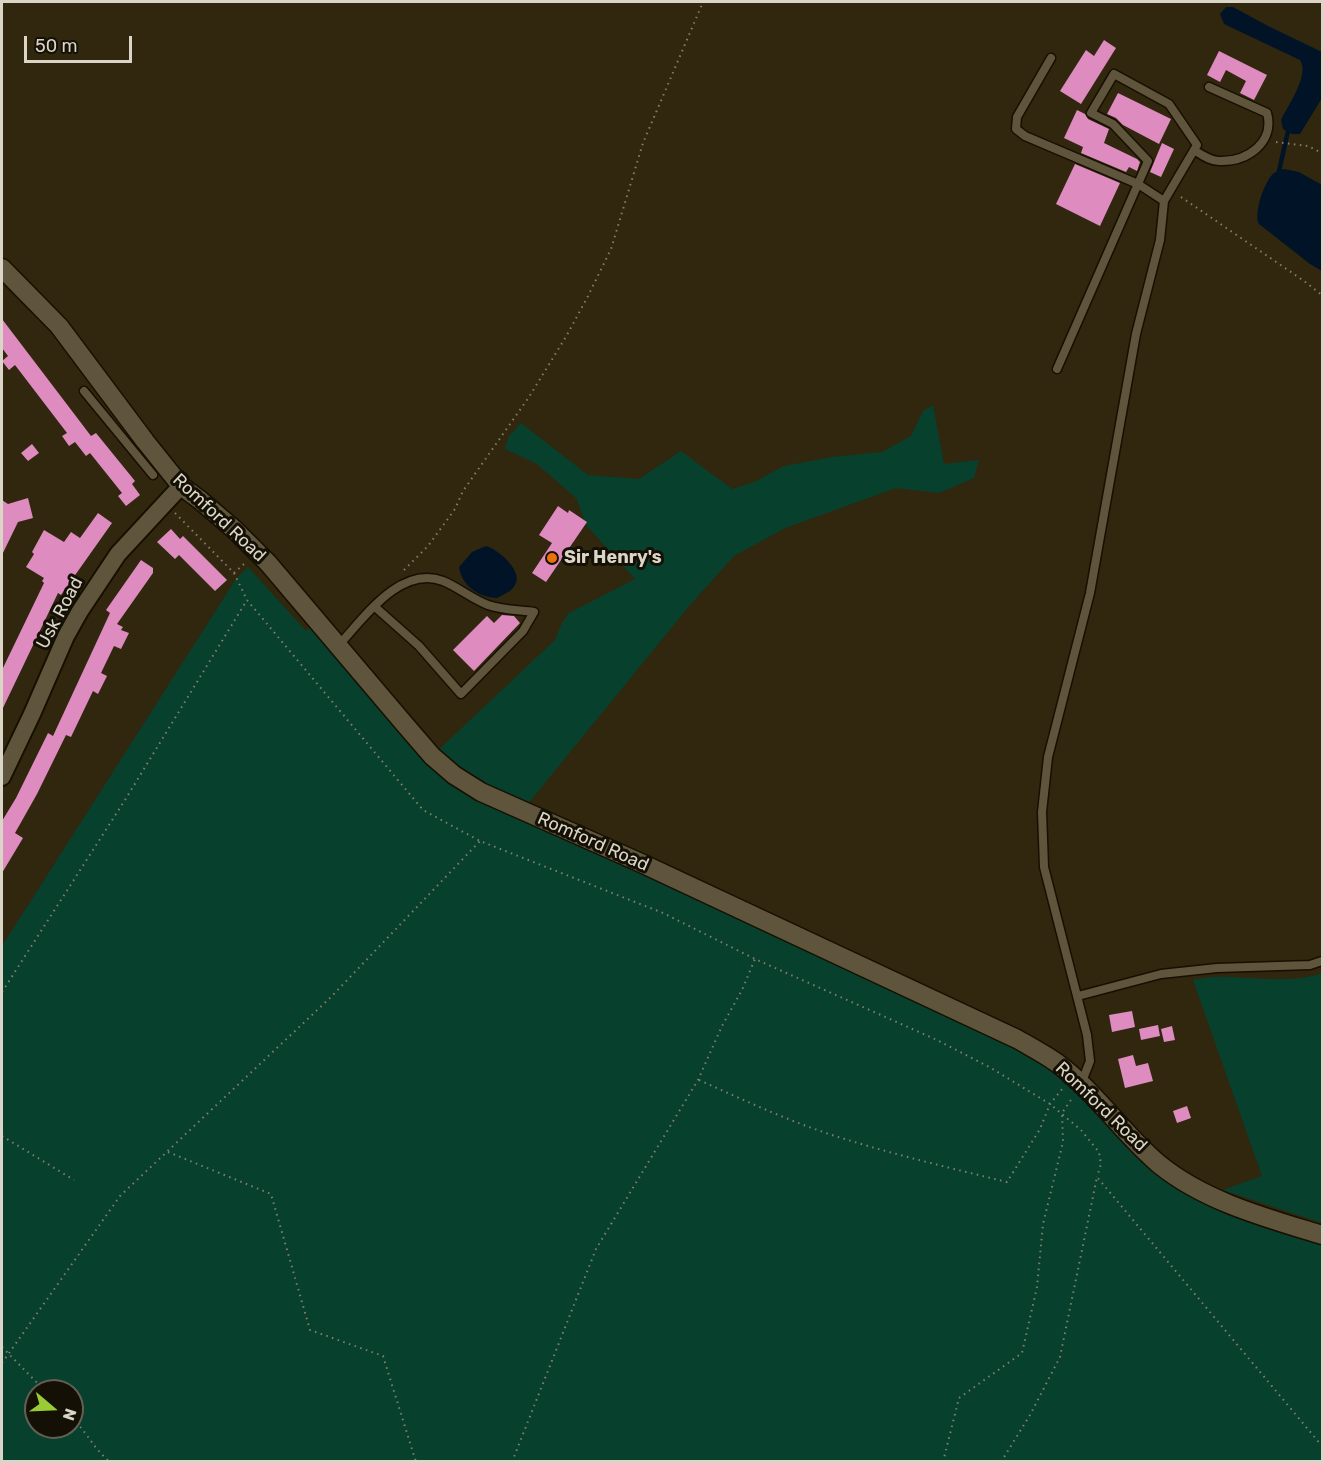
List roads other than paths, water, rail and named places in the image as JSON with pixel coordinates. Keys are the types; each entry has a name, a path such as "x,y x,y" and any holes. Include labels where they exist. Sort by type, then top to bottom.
{"street":[{"name":"Romford Road","path":"2,268 58,326 112,411 139,446 182,486 217,514 268,563 432,756 454,775 481,792 650,867 1017,1039 1048,1057 1077,1080 1141,1148 1184,1182 1233,1205 1323,1235"},
{"name":"Usk Road","path":"2,777 66,636 80,611 118,554 182,486"}],"lane":[{"path":"1052,58 1017,117 1016,129 1025,136 1138,184 1164,201"},
{"path":"1057,369 1149,161 1113,124 1091,113 1114,74 1169,104 1197,144 1164,201 1160,240 1136,334 1090,592 1047,768 1042,812 1044,867 1078,996 1090,1061 1077,1080"},
{"path":"1194,150 1208,159 1220,161 1236,159 1253,151 1263,143 1268,134 1270,123 1267,113 1254,105 1209,87"},
{"path":"84,391 112,411"},
{"path":"139,446 153,475"},
{"path":"339,645 374,606 411,579 441,580 488,605 534,612 522,631 461,694 418,646 374,606"},
{"path":"1078,996 1161,974 1217,968 1310,965 1323,961"}],"water":[{"path":"1226,7 1233,7 1322,52 1322,98 1300,134 1292,134 1283,129 1281,120 1300,82 1302,66 1300,60 1224,24 1220,14"},
{"path":"1284,169 1299,172 1322,185 1322,271 1259,224 1259,205 1264,189 1274,173"},
{"path":"486,546 504,557 517,576 513,588 497,598 477,593 467,585 459,567 472,552"}],"waterway":[{"path":"1279,171 1288,131"}],"place":[{"name":"Sir Henry's","path":"552,558"}]}
